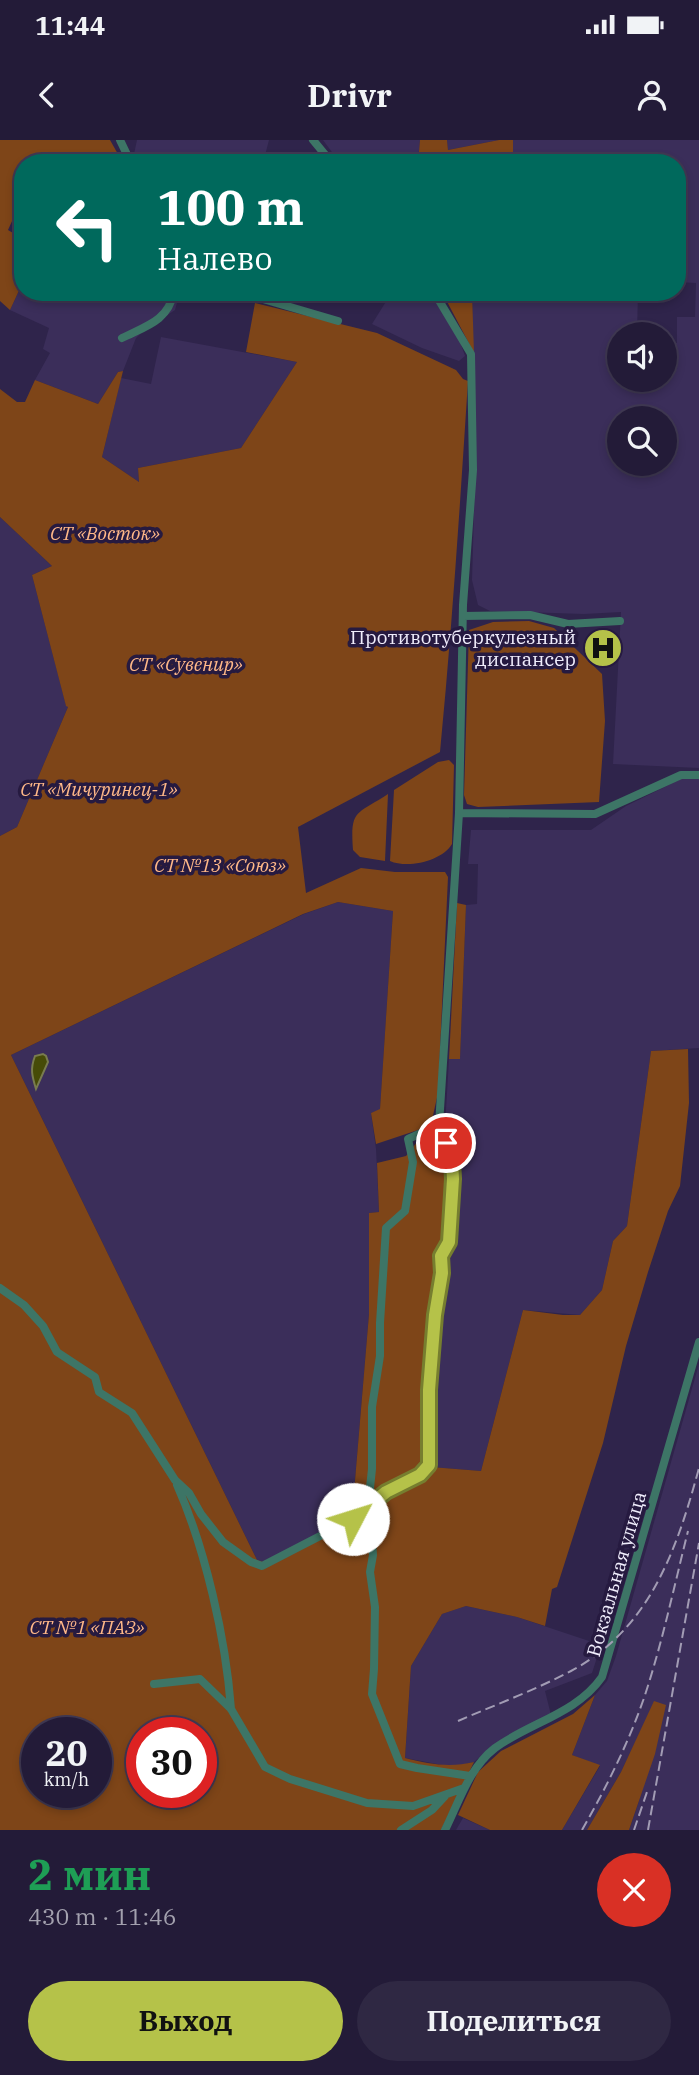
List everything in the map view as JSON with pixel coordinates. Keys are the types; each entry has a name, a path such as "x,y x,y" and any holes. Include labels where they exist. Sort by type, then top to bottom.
{"street":[{"path":"313,140 325,154"},
{"path":"122,338 162,317 171,307 172,301"},
{"path":"270,301 338,321"},
{"path":"0,1289 24,1305 43,1326 57,1352 95,1377 99,1392 132,1413 175,1480 188,1493 223,1542 251,1562 262,1566 353,1519 386,1492 420,1475 429,1465 429,1390 435,1315 442,1273 441,1256 449,1242 453,1179 452,1161 439,1125 459,813 463,616 473,470 471,354 439,301"},
{"path":"463,616 530,615 568,624 621,621"},
{"path":"459,813 595,814 681,775 699,775"},
{"path":"439,1125 408,1139 413,1162 405,1211 386,1228 380,1356 372,1406 369,1505 373,1555 370,1572 375,1607 372,1694 400,1763 470,1776"},
{"name":"Вокзальная улица","path":"445,1830 470,1776 495,1749 577,1704 592,1691 602,1677 699,1342"},
{"path":"175,1480 197,1540 217,1617 231,1709"},
{"path":"154,1684 178,1679 200,1679 231,1709 265,1767 290,1779 367,1803 413,1806 464,1788"},
{"path":"401,1830 432,1810 447,1794"}],"shaded area":[{"path":"137,140 269,140 265,154 134,154"},
{"path":"323,140 420,140 419,154 333,154"},
{"path":"447,140 499,140 448,150"},
{"path":"513,140 699,140 699,768 613,764 621,612 584,614 490,611 478,605 472,580 475,479 472,301 638,301 637,322 607,322 607,392 677,392 677,317 695,317 696,283 686,282 686,154 513,154"},
{"path":"14,301 178,301 175,310 136,338 123,371 118,372 98,404 35,380 50,353 43,349 49,328 10,310"},
{"path":"386,301 435,301 457,333 465,356 459,361 422,348 372,324"},
{"path":"161,337 297,362 241,448 138,468 139,482 102,457 121,378 151,384"},
{"path":"0,517 52,566 32,575 68,707 17,827 0,836"},
{"path":"681,779 699,779 699,1048 651,1051 627,1226 613,1241 602,1290 580,1315 523,1310 481,1471 430,1467 431,1391 453,1146 445,1127 449,1059 460,1058 466,905 477,904 478,864 468,864 471,830 591,830 626,806"},
{"path":"338,902 393,911 380,1110 371,1113 379,1212 369,1213 369,1314 352,1516 263,1562 257,1560 11,1055 304,914"},
{"path":"43,1054 48,1062 36,1089 32,1065 35,1056"},
{"path":"699,1364 699,1830 629,1830 639,1801 655,1701 621,1772 587,1830 562,1830 600,1766 572,1755 595,1695 607,1681 616,1656"},
{"path":"466,1606 517,1617 601,1645 592,1673 545,1691 551,1715 493,1745 474,1762 453,1767 405,1758 411,1666 442,1614"},
{"path":"463,1818 490,1830 456,1830"}],"green space":[{"path":"0,140 110,140 118,154 14,154 14,217 8,230 14,234 14,301 10,310 0,301"},
{"path":"420,140 447,140 448,150 499,140 513,140 513,154 419,154"},
{"path":"447,301 472,301 474,353"},
{"path":"255,303 377,333 456,370 468,381 440,752 298,827 306,893 361,868 395,872 445,872 448,877 438,1093 432,1120 418,1130 376,1144 371,1113 380,1109 393,911 338,902 303,914 11,1055 257,1560 263,1562 352,1516 369,1314 369,1213 379,1212 377,1163 406,1156 421,1137 445,1127 453,1146 456,1182 443,1257 431,1391 431,1467 481,1471 523,1310 580,1315 602,1290 613,1241 627,1226 651,1051 688,1049 689,1103 680,1186 668,1211 648,1272 626,1346 603,1443 557,1587 552,1589 545,1626 466,1606 442,1614 411,1666 405,1758 456,1765 474,1762 441,1830 0,1830 0,836 17,827 68,707 32,575 52,566 0,517 0,389 17,402 25,402 35,380 98,404 118,372 123,371 102,457 139,482 138,468 241,448 297,362 246,352"},
{"path":"529,621 554,628 602,674 605,721 599,802 478,807 467,804 464,795 469,630 493,622"},
{"path":"449,760 454,765 452,844 441,855 424,862 406,864 390,861 394,790 438,762"},
{"path":"388,794 385,861 360,857 353,850 354,820 362,810"},
{"path":"457,903 466,905 460,1059 449,1059"},
{"path":"595,1695 572,1755 600,1765 562,1830 490,1830 458,1815 478,1772 501,1751 573,1714"},
{"path":"654,1701 666,1705 655,1754 629,1830 587,1830 621,1772"}],"railway":[{"path":"458,1721 571,1671 598,1654 621,1633 640,1610 670,1557 699,1468"},
{"path":"582,1830 616,1766 644,1698 688,1531"},
{"path":"648,1830 699,1543"},
{"path":"634,1830 648,1789"}],"place":[{"name":"Противотуберкулезный диспансер","path":"603,648"}],"route":[{"path":"353,1519 386,1492 420,1475 429,1465 429,1390 435,1315 442,1273 441,1256 449,1242 453,1179 452,1161 446,1143"}],"park label":[{"name":"СТ «Восток»","path":"105,533"},
{"name":"СТ «Сувенир»","path":"186,664"},
{"name":"СТ «Мичуринец-1»","path":"99,789"},
{"name":"СТ №13 «Союз»","path":"220,865"},
{"name":"СТ №1 «ПАЗ»","path":"87,1627"}]}
